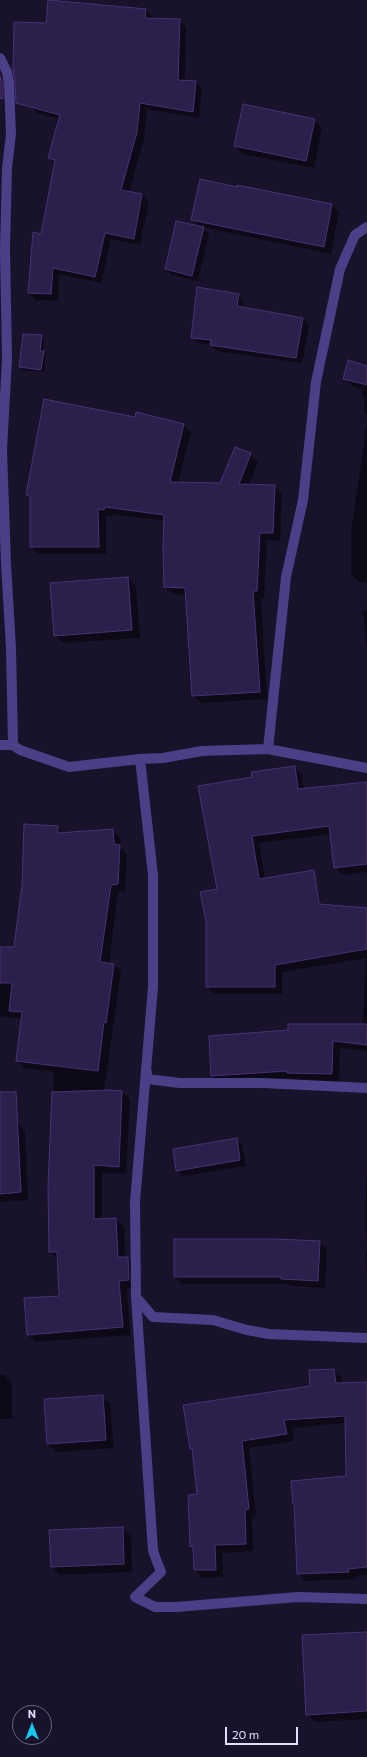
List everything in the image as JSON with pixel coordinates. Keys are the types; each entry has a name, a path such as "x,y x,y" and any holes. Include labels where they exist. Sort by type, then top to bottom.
{"street":[{"path":"0,58 7,72 10,83 5,112 11,134 7,168 7,359 2,450 14,745"},
{"path":"268,749 286,577 303,500 316,382 340,269 355,235 367,227"},
{"path":"0,745 14,745 20,750 69,767 163,758 202,751 268,749 367,768"},
{"path":"140,759 153,875 153,987 135,1202 136,1297 154,1551 161,1572 135,1597 155,1607 176,1607 298,1597 367,1599"},
{"path":"147,1052 147,1079 180,1083 263,1083 367,1088"},
{"path":"136,1297 153,1317 213,1320 247,1330 269,1334 367,1338"}],"building":[{"path":"48,0 146,9 145,18 180,19 178,80 196,81 193,112 140,103 137,132 121,190 142,194 134,239 105,233 95,277 53,268 51,294 28,293 33,232 41,234 55,160 48,158 60,115 16,103 13,69 14,22 46,23"},
{"path":"0,76 3,84 3,99 0,98"},
{"path":"243,104 315,119 306,161 234,146"},
{"path":"200,179 332,204 324,247 191,220"},
{"path":"176,221 204,227 192,276 165,269"},
{"path":"197,287 239,294 237,306 303,318 296,358 210,345 211,340 191,338"},
{"path":"23,334 42,335 40,351 44,351 41,370 19,367"},
{"path":"348,360 367,366 367,385 343,379"},
{"path":"44,399 135,417 136,412 184,424 170,482 220,483 235,447 251,453 239,484 275,485 273,533 260,533 257,591 253,591 260,692 192,696 185,588 164,587 164,515 105,507 104,510 98,509 99,547 30,547 30,496 26,495"},
{"path":"128,577 132,630 54,636 50,583"},
{"path":"295,766 298,789 367,782 367,864 334,868 329,826 252,836 259,879 314,870 319,904 367,908 367,949 275,965 275,987 206,987 206,921 200,892 217,889 198,786 252,777 251,772"},
{"path":"24,824 58,826 58,833 113,829 114,844 120,845 118,884 111,885 100,962 114,964 106,1023 104,1022 98,1071 16,1061 22,1012 9,1011 12,983 0,983 0,947 14,947 22,885"},
{"path":"288,1024 367,1024 367,1045 333,1041 332,1074 287,1073 287,1071 211,1076 209,1036 288,1030"},
{"path":"122,1091 119,1167 94,1165 94,1219 116,1218 118,1257 128,1257 129,1280 119,1281 123,1327 27,1335 24,1298 59,1296 57,1252 49,1252 48,1187 52,1092"},
{"path":"0,1092 16,1092 21,1192 0,1194"},
{"path":"237,1138 240,1160 176,1171 173,1149"},
{"path":"174,1239 276,1239 320,1241 318,1281 281,1279 281,1277 174,1277"},
{"path":"334,1369 336,1383 367,1382 367,1567 348,1569 349,1572 297,1574 294,1504 291,1481 346,1476 345,1416 284,1420 287,1434 242,1441 249,1509 245,1510 246,1544 215,1545 216,1570 194,1570 193,1546 190,1547 188,1495 197,1494 192,1448 190,1449 183,1405 310,1386 309,1370"},
{"path":"103,1395 106,1440 47,1444 44,1399"},
{"path":"123,1527 124,1564 51,1567 49,1530"},
{"path":"367,1632 367,1711 306,1715 302,1635"}]}
